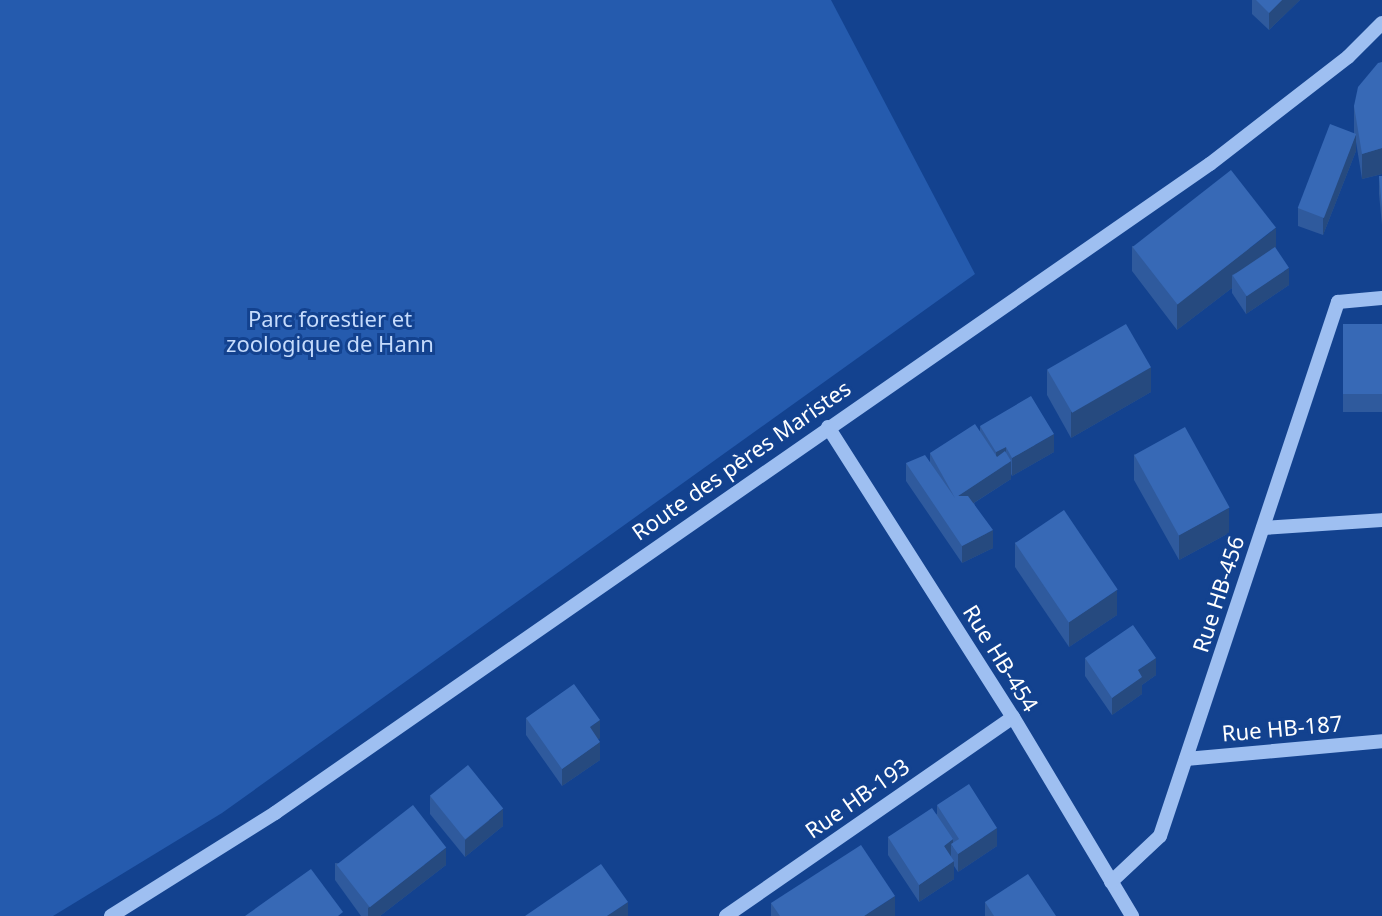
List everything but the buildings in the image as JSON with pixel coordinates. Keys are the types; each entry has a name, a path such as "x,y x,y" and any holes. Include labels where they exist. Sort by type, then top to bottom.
{"street":[{"name":"Route des pères Maristes","path":"111,916 275,813 1210,164 1348,57 1382,23"},
{"name":"Rue HB-456","path":"1111,882 1160,836 1338,302 1382,298"},
{"name":"Rue HB-454","path":"828,427 1013,717 1132,916"},
{"path":"1263,528 1382,520"},
{"name":"Rue HB-193","path":"727,916 1013,717"},
{"name":"Rue HB-187","path":"1186,759 1382,741"}],"green space":[{"name":"Parc forestier et zoologique de Hann","path":"0,0 831,0 975,274 222,813 53,916 0,916"}]}
